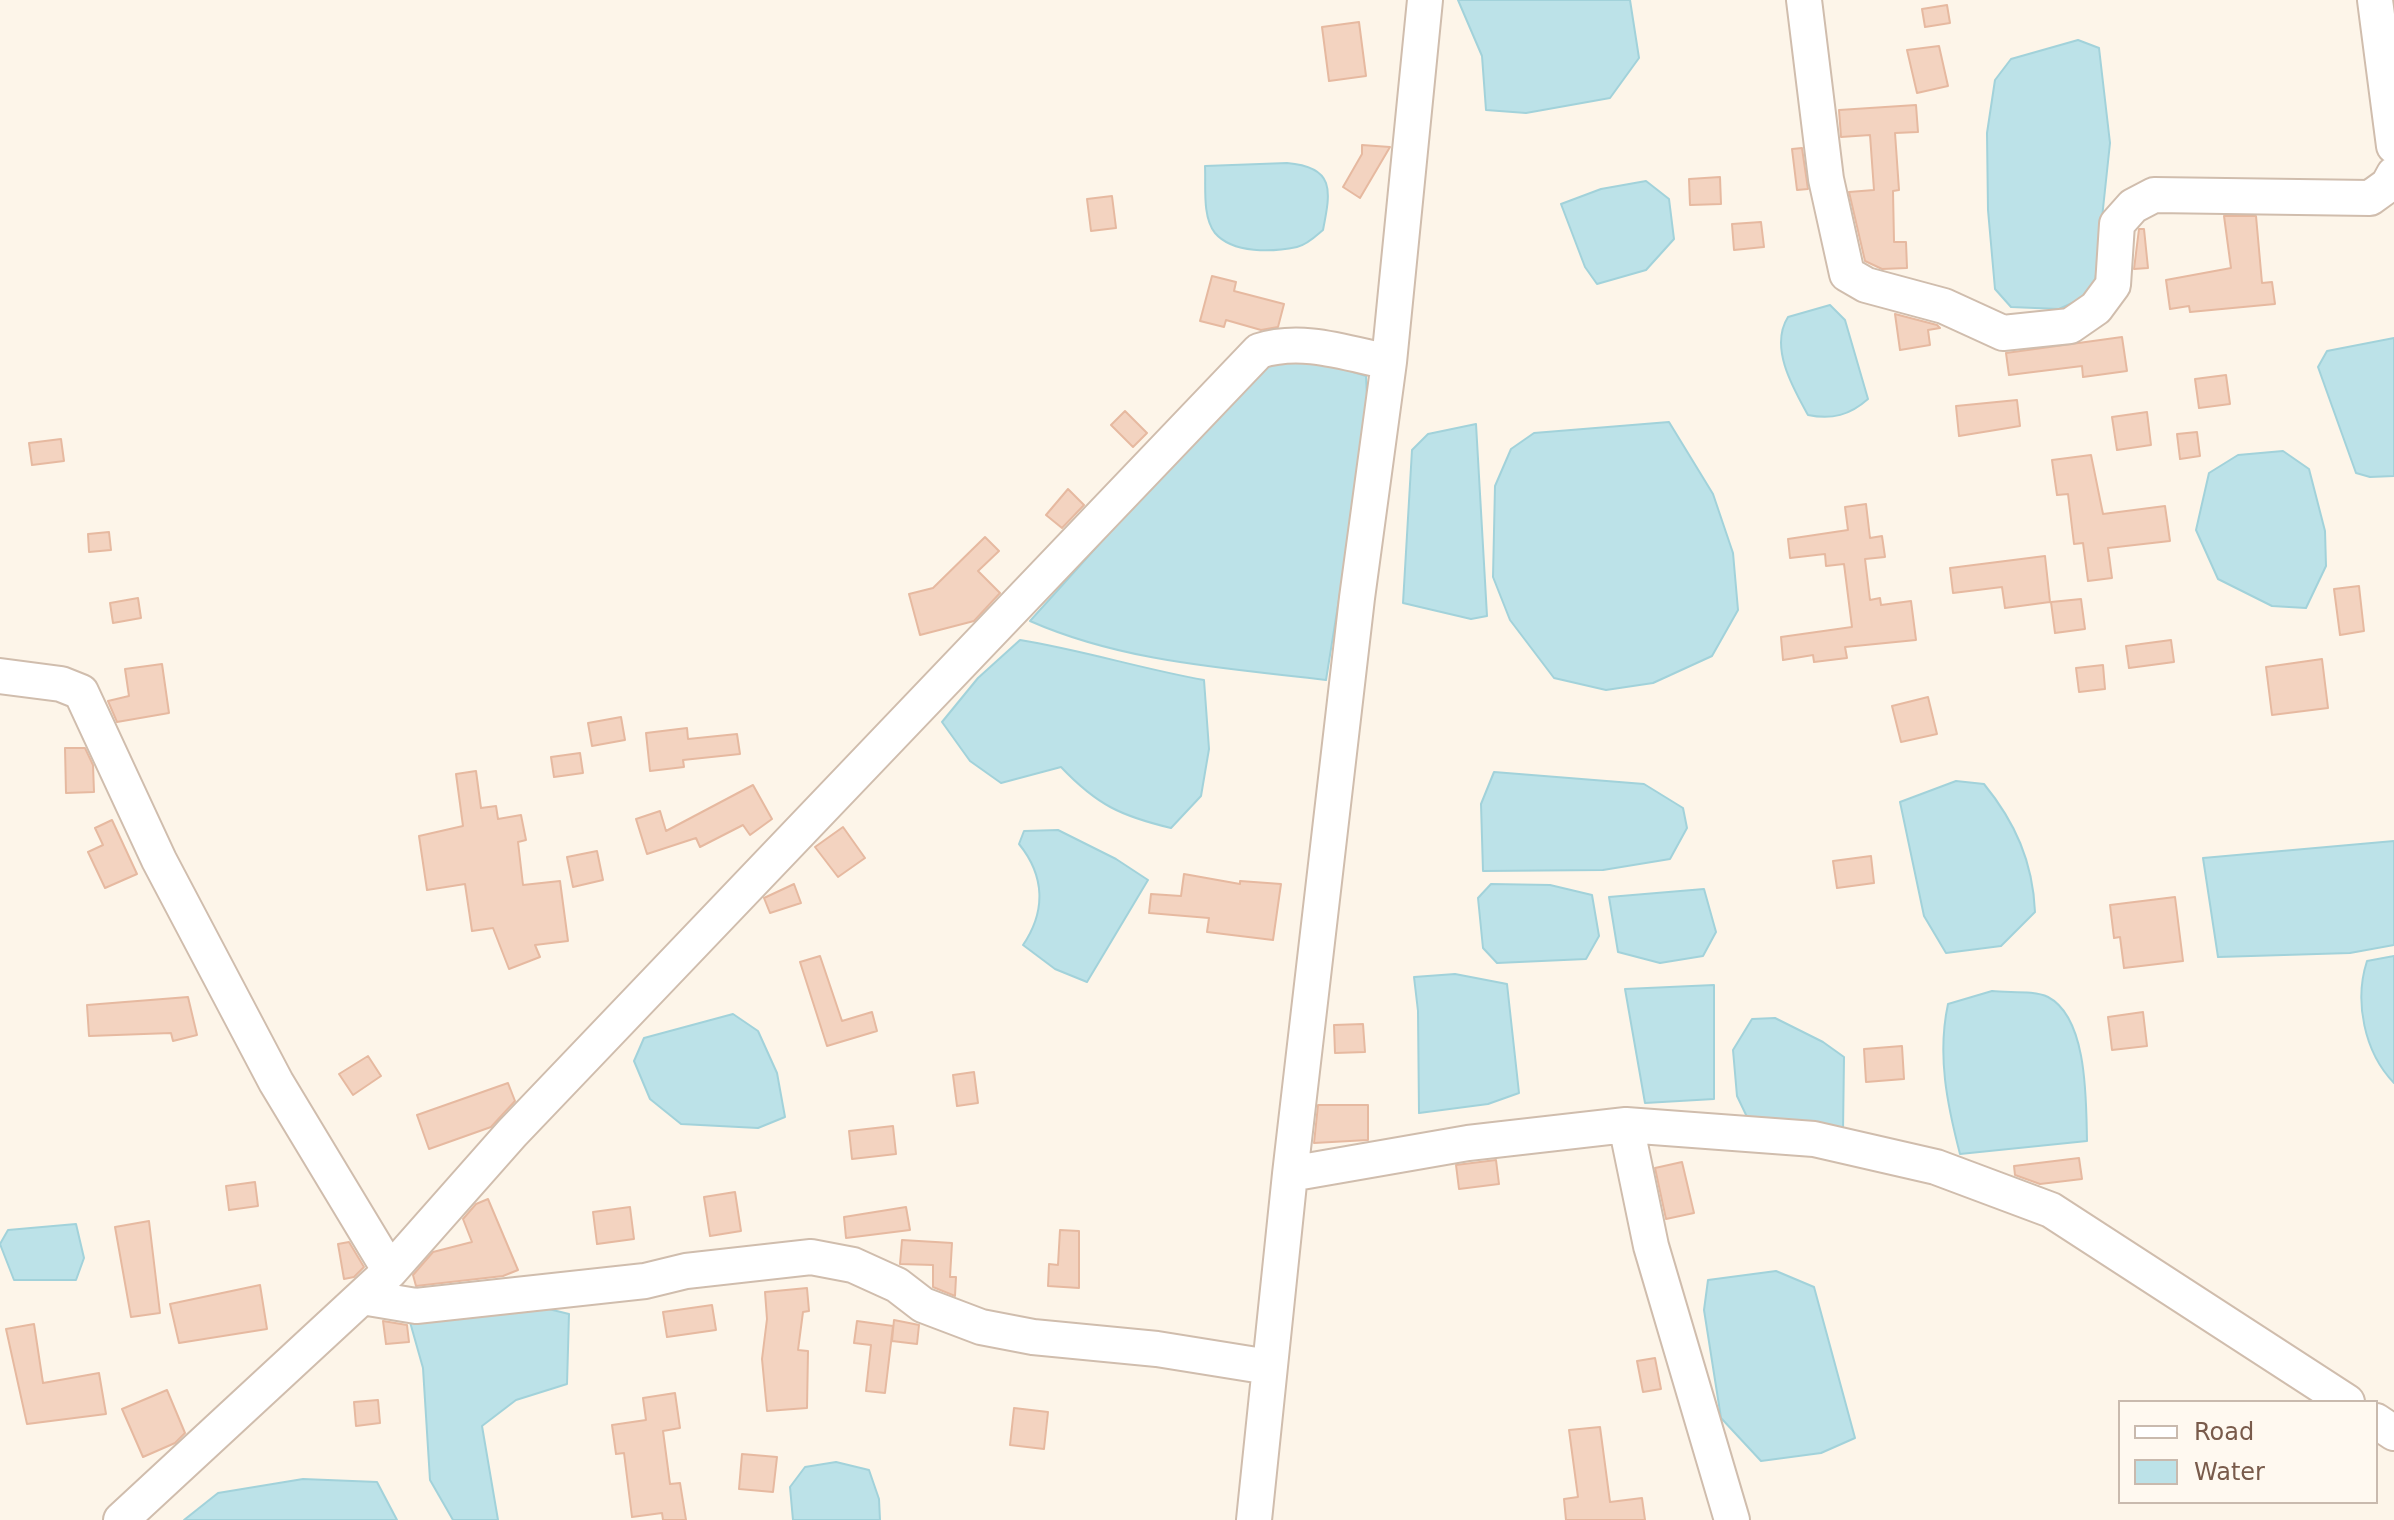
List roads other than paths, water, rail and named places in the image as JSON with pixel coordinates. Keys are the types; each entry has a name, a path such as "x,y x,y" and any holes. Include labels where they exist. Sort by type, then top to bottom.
{"street":[{"path":"1254,1520 1290,1174 1357,598 1389,362 1425,0"},
{"path":"1804,0 1826,179 1847,274 1866,285 1944,306 2003,333 2070,326 2096,308 2113,285 2117,224 2133,206 2154,195 2370,198 2388,185 2394,174"},
{"path":"2375,0 2394,146"},
{"path":"121,1520 390,1271 512,1133 1259,351 1280,344 1302,344 1389,362"},
{"path":"0,676 61,684 81,692 159,860 262,1054 390,1271"},
{"path":"1290,1174 1468,1143 1626,1125 1814,1139 1936,1167 2051,1210 2344,1400"},
{"path":"1626,1125 1651,1246 1732,1520"},
{"path":"362,1297 416,1306 430,1305 645,1281 686,1271 811,1257 853,1265 897,1285 923,1305 981,1327 1033,1337 1157,1349 1269,1367"}],"water":[{"path":"1458,0 1630,0 1639,58 1610,98 1526,113 1486,110 1482,56"},
{"path":"2078,40 2099,48 2110,143 2094,293 2059,309 2011,307 1995,289 1988,210 1987,133 1995,80 2011,59"},
{"path":"1303,165 1322,175 1328,192 1323,230 1301,246 1265,250 1232,245 1215,233 1206,210 1205,166"},
{"path":"1646,181 1669,199 1674,239 1646,270 1597,284 1585,267 1561,204 1601,189"},
{"path":"1830,305 1845,320 1868,399 1840,415 1808,415 1785,367 1781,341 1783,329 1788,317"},
{"path":"2394,338 2394,476 2370,477 2356,473 2318,367 2327,351"},
{"path":"1264,361 1318,361 1366,376 1368,419 1326,680 1138,655 1065,635 1030,621"},
{"path":"1669,422 1713,494 1733,553 1738,610 1712,656 1653,683 1606,690 1554,678 1510,620 1493,577 1495,486 1511,449 1534,433"},
{"path":"1476,424 1487,616 1471,619 1403,603 1412,450 1428,434"},
{"path":"2283,451 2309,469 2325,531 2326,566 2306,608 2272,606 2218,579 2196,530 2209,473 2238,455"},
{"path":"1020,640 1204,680 1209,749 1201,796 1171,828 1138,819 1098,800 1061,767 1001,783 970,761 942,722 978,678"},
{"path":"1494,772 1644,784 1683,808 1687,828 1670,859 1603,870 1483,871 1481,804"},
{"path":"1956,781 1984,784 2005,813 2031,876 2035,912 2001,946 1946,953 1924,916 1900,802"},
{"path":"1058,830 1116,859 1148,880 1087,982 1055,969 1023,945 1036,919 1039,894 1034,868 1019,844 1024,831"},
{"path":"2394,841 2394,945 2350,953 2218,957 2203,858"},
{"path":"1491,884 1550,885 1592,895 1599,936 1586,959 1497,963 1483,948 1478,898"},
{"path":"1704,889 1716,932 1703,956 1660,963 1618,952 1609,897"},
{"path":"2394,956 2394,1083 2375,1056 2369,1041 2364,1025 2362,993 2367,961"},
{"path":"1455,974 1507,984 1519,1093 1488,1104 1419,1113 1418,1011 1414,977"},
{"path":"1714,985 1714,1099 1645,1103 1625,989"},
{"path":"1992,991 2048,997 2061,1008 2071,1023 2078,1041 2085,1083 2087,1141 1960,1154 1945,1079 1943,1042 1948,1004"},
{"path":"733,1014 758,1031 777,1073 785,1117 758,1128 681,1124 650,1099 634,1061 644,1038"},
{"path":"1775,1018 1823,1042 1844,1057 1843,1132 1748,1119 1737,1096 1733,1050 1752,1019"},
{"path":"76,1224 84,1258 76,1280 14,1280 0,1244 8,1230"},
{"path":"1776,1271 1814,1287 1855,1438 1821,1453 1761,1461 1721,1418 1704,1310 1708,1280"},
{"path":"520,1302 569,1314 567,1384 516,1400 482,1426 498,1520 453,1520 430,1480 423,1368 408,1315"},
{"path":"836,1462 869,1470 879,1499 880,1520 793,1520 790,1487 805,1467"},
{"path":"303,1479 377,1482 397,1520 184,1520 218,1493"}]}
